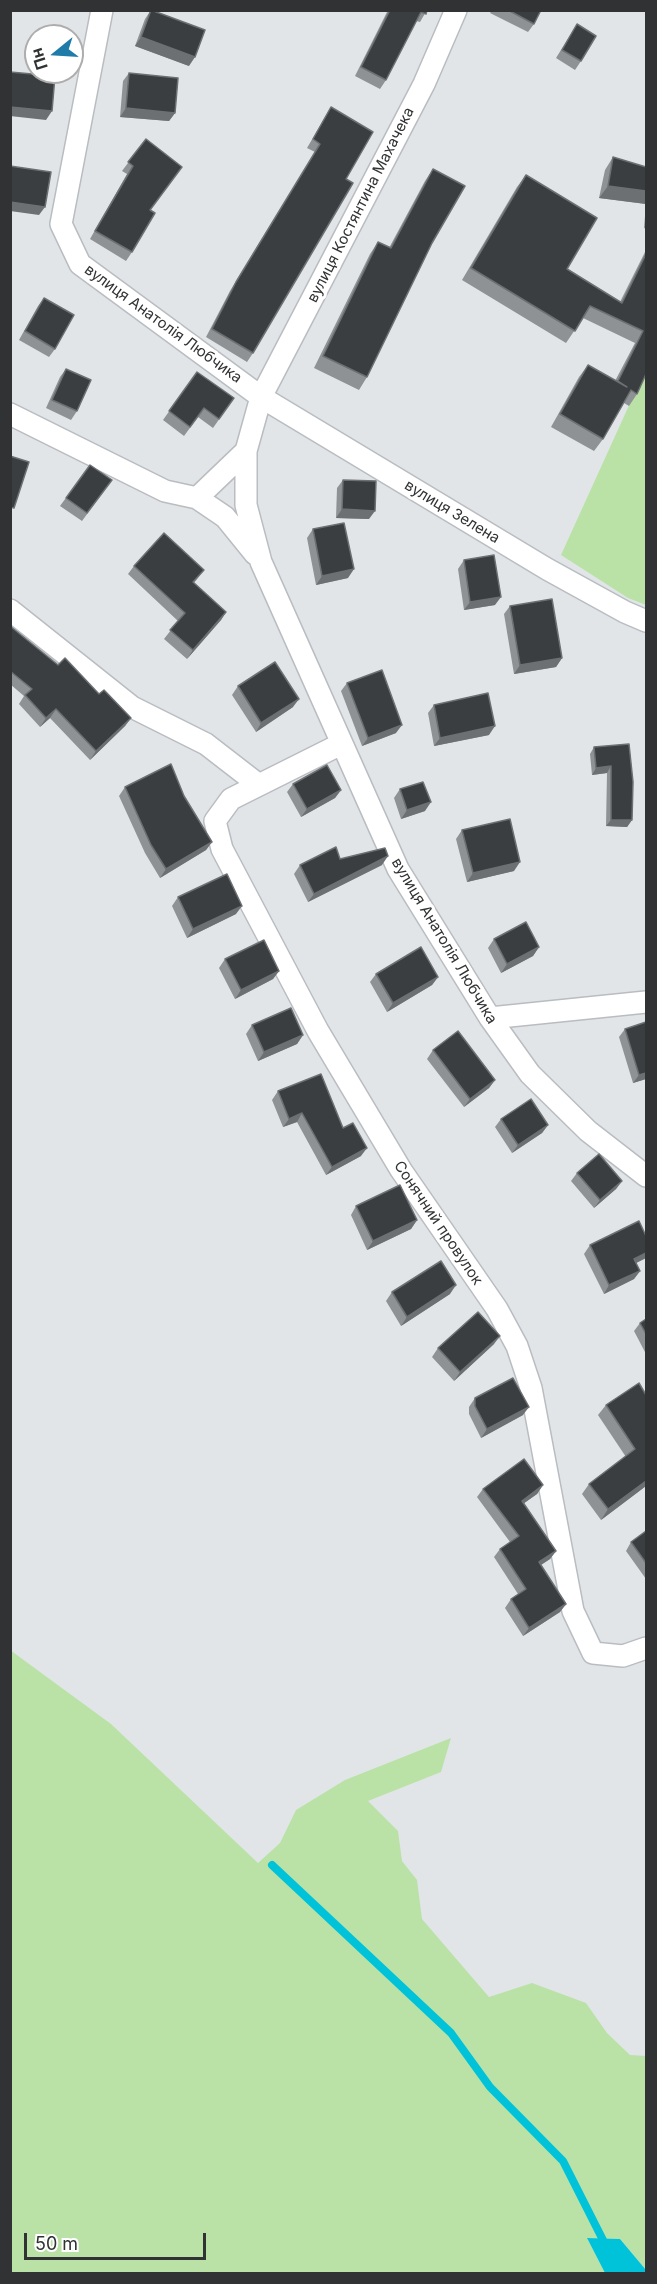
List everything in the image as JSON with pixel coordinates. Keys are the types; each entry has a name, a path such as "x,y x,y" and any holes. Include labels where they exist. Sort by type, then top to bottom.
{"street":[{"name":"вулиця Анатолія Любчика","path":"102,10 61,224 80,264 261,397 246,451 246,505 261,562 398,868 490,1018 530,1074 588,1131 646,1176"},
{"name":"вулиця Костянтина Махачека","path":"261,397 424,84 456,10"},
{"name":"вулиця Зелена","path":"261,397 547,569 646,621"},
{"name":"вулиця Анатолія Любчика","path":"10,414 165,491 197,498 225,518 261,562"},
{"path":"197,498 246,451"},
{"path":"10,610 132,707 206,744 259,785"},
{"name":"Сонячний провулок","path":"341,744 231,799 215,821 222,849 324,1041 401,1170 496,1309 517,1346 531,1388 573,1611 593,1653 623,1656 646,1648"},
{"path":"490,1018 646,1002"}],"green space":[{"path":"646,368 646,605 628,598 561,555"},
{"path":"10,1650 111,1724 258,1863 280,1843 296,1810 345,1780 451,1738 441,1772 368,1801 398,1831 402,1861 417,1880 422,1919 489,1997 532,1983 586,2003 607,2033 630,2055 646,2056 646,2270 620,2239 587,2238 605,2273 11,2273"}],"water":[{"path":"587,2238 620,2239 646,2270 646,2273 605,2273"}],"building":[{"path":"151,10 205,30 195,57 141,37"},
{"path":"390,10 427,10 426,14 421,12 386,80 361,67"},
{"path":"508,10 541,10 534,24"},
{"path":"577,24 596,36 581,61 562,50"},
{"path":"10,72 24,73 24,84 54,84 52,111 10,107"},
{"path":"129,73 178,78 175,113 126,108"},
{"path":"331,107 373,132 346,179 353,183 253,353 212,329 236,282 320,144 313,139"},
{"path":"146,139 182,167 150,210 155,213 132,252 95,231 133,166 128,162"},
{"path":"613,157 646,167 646,191 608,186"},
{"path":"10,166 51,172 45,207 10,202"},
{"path":"433,169 465,186 432,243 367,377 323,356 378,242 391,248"},
{"path":"526,175 597,218 567,269 622,303 646,254 646,374 637,394 631,390 603,439 560,414 588,365 627,387 618,381 643,331 590,306 575,331 471,268"},
{"path":"44,298 74,315 55,349 25,331"},
{"path":"66,369 91,380 77,411 52,400"},
{"path":"197,372 234,398 219,419 204,408 190,427 169,411"},
{"path":"10,456 29,462 14,508 10,507"},
{"path":"90,465 112,480 87,513 66,498"},
{"path":"343,480 376,481 375,511 342,509"},
{"path":"344,523 354,569 322,576 313,529"},
{"path":"164,533 204,570 193,582 226,612 193,650 170,630 185,613 134,566"},
{"path":"494,555 501,597 470,602 464,560"},
{"path":"552,599 562,658 520,665 510,606"},
{"path":"10,626 58,665 65,658 99,694 104,690 131,718 96,751 56,709 46,718 25,695 32,689 10,671"},
{"path":"275,662 299,699 261,723 238,686"},
{"path":"382,670 402,725 368,738 347,683"},
{"path":"488,693 495,726 440,738 434,705"},
{"path":"629,744 633,782 632,820 611,820 611,766 596,768 594,747"},
{"path":"171,764 184,796 212,842 166,869 151,845 125,787"},
{"path":"327,765 341,790 307,809 293,784"},
{"path":"423,782 431,802 407,810 400,789"},
{"path":"510,819 520,862 473,873 462,830"},
{"path":"336,847 340,859 385,848 388,856 314,894 300,865"},
{"path":"227,874 242,906 193,929 178,897"},
{"path":"526,922 539,947 507,964 494,939"},
{"path":"264,940 279,971 241,990 225,959"},
{"path":"421,947 438,977 393,1003 376,974"},
{"path":"291,1008 303,1035 264,1052 252,1025"},
{"path":"646,1022 646,1073 639,1075 625,1029"},
{"path":"458,1031 495,1080 470,1099 433,1050"},
{"path":"321,1074 343,1128 353,1123 367,1148 332,1167 302,1113 289,1119 278,1091"},
{"path":"531,1099 548,1125 518,1145 501,1119"},
{"path":"599,1154 622,1181 600,1200 577,1173"},
{"path":"400,1185 417,1220 373,1241 356,1206"},
{"path":"639,1221 646,1236 646,1253 634,1259 640,1271 609,1285 590,1245"},
{"path":"441,1261 456,1285 407,1317 392,1292"},
{"path":"478,1312 500,1336 460,1372 438,1348"},
{"path":"646,1319 646,1334 640,1323"},
{"path":"513,1378 529,1407 487,1429 475,1406 475,1398"},
{"path":"639,1383 646,1395 646,1481 608,1509 589,1484 635,1449 606,1405"},
{"path":"524,1459 543,1485 522,1501 556,1551 539,1562 566,1604 529,1628 511,1599 526,1589 500,1549 519,1536 483,1489"},
{"path":"646,1531 646,1563 631,1542"}],"waterway":[{"path":"272,1865 451,2033 490,2087 563,2161 606,2246"}]}
